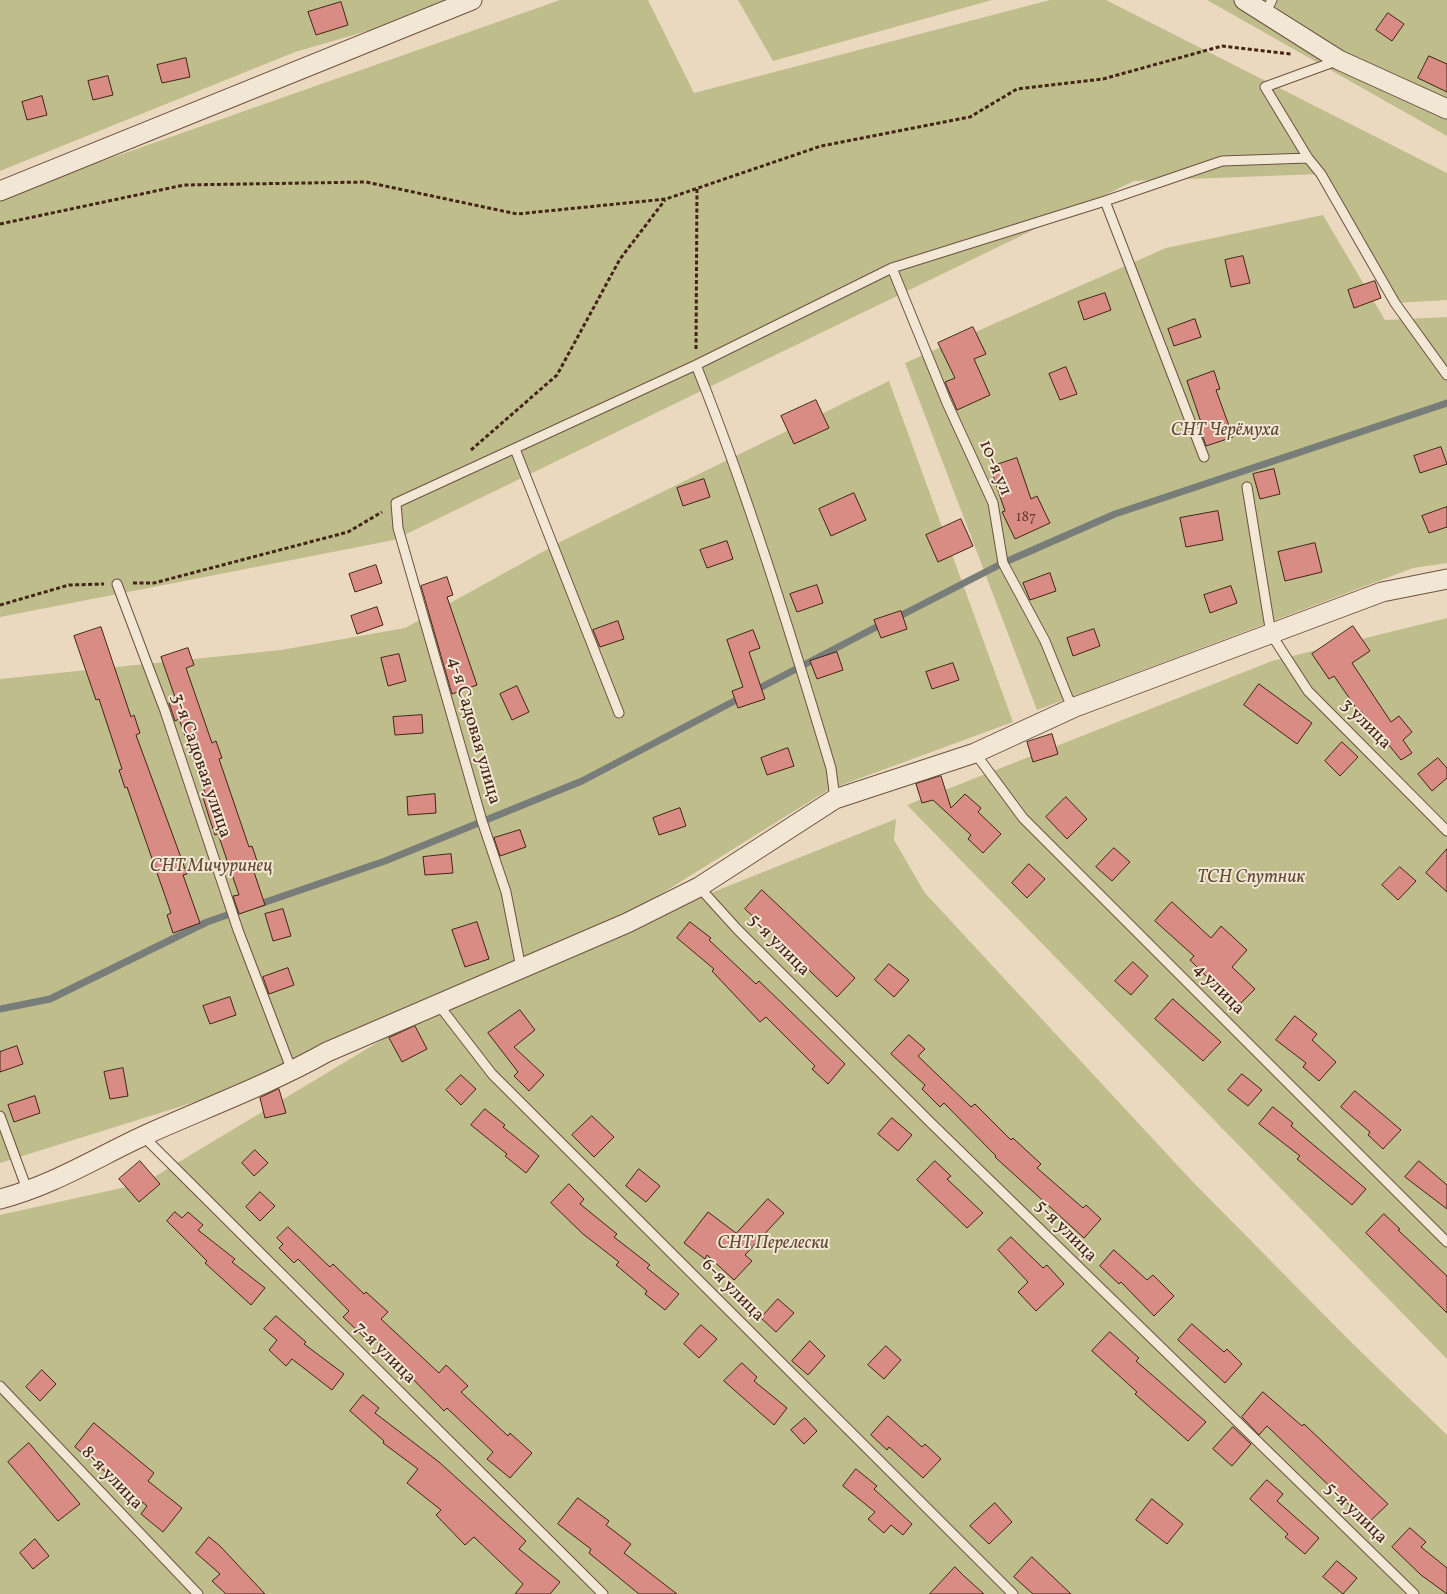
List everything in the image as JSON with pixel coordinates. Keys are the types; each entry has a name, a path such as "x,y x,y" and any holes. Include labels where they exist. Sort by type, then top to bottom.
{"street":[{"path":"0,191 472,0"},
{"path":"1244,0 1268,7 1339,60 1447,109"},
{"path":"0,1199 28,1192 143,1136 292,1072 327,1052 627,922 699,887 835,799 975,753 1076,707 1382,592 1447,579"}],"lane":[{"path":"1339,60 1265,87 1308,158 1321,174 1395,303 1447,375"},
{"path":"396,503 696,364 892,268 1105,201 1222,161 1308,158"},
{"path":"1105,201 1204,457"},
{"name":"10-я ул","path":"892,268 947,403 992,502 1003,563 1046,641 1068,698 1076,707"},
{"path":"696,364 728,446 770,566 831,768 835,799"},
{"path":"515,449 619,713"},
{"path":"1247,487 1271,634"},
{"name":"4-я Садовая улица","path":"396,503 401,538 482,821 506,892 521,968"},
{"name":"3-я Садовая улица","path":"116,584 165,711 238,930 292,1072"},
{"name":"3 улица","path":"1271,634 1308,691 1447,832"},
{"name":"4 улица","path":"975,753 1023,818 1447,1242"},
{"name":"5-я улица","path":"699,887 737,929 943,1134 1414,1594"},
{"name":"6-я улица","path":"437,1003 492,1074 1013,1594"},
{"path":"0,1116 28,1192"},
{"name":"7-я улица","path":"143,1136 603,1594"},
{"name":"8-я улица","path":"0,1386 198,1594"}],"path":[{"path":"0,224 184,185 366,182 517,214 666,199 821,146 970,117 1017,89 1103,79 1222,46 1300,56"},
{"path":"696,364 697,188"},
{"path":"463,456 557,375 620,259 666,199"},
{"path":"0,605 70,585 154,583 348,532 396,503"}],"green space":[{"path":"0,0 474,0 295,52 0,171"},
{"path":"560,0 648,0 694,93 1050,0 1106,0 1447,173 1447,300 1395,303 1321,174 1134,181 394,540 0,617 0,197"},
{"path":"738,0 992,0 773,61"},
{"path":"1207,0 1447,0 1447,136"},
{"name":"СНТ Черёмуха","path":"1323,215 1385,320 1447,317 1447,563 1413,568 1037,710 905,363 1166,248"},
{"name":"СНТ Мичуринец","path":"889,381 1013,722 828,790 632,912 211,1097 0,1163 0,679 281,650 405,628 564,540"},
{"name":"ТСН Спутник","path":"1447,618 1447,1359 907,805 1272,661"},
{"name":"СНТ Перелески","path":"896,819 894,840 925,893 1191,1180 1347,1338 1447,1435 1447,1594 0,1594 0,1215 144,1183 458,994"}],"building":[{"path":"341,2 348,25 316,35 308,12"},
{"path":"1388,13 1404,24 1392,41 1376,30"},
{"path":"1429,56 1447,64 1447,92 1418,78"},
{"path":"186,58 190,77 162,83 157,65"},
{"path":"108,76 113,95 93,100 88,81"},
{"path":"42,96 47,115 27,120 22,102"},
{"path":"1243,256 1250,283 1231,287 1225,260"},
{"path":"1375,281 1381,298 1354,308 1348,290"},
{"path":"1105,293 1111,310 1084,320 1078,302"},
{"path":"1195,319 1201,337 1174,346 1168,329"},
{"path":"973,327 986,354 974,359 990,395 957,410 945,382 955,378 938,343"},
{"path":"1066,367 1077,394 1060,400 1049,374"},
{"path":"1214,371 1220,389 1216,390 1233,437 1206,446 1200,429 1203,428 1187,381"},
{"path":"816,400 829,428 794,444 781,416"},
{"path":"1441,447 1447,464 1420,473 1414,456"},
{"path":"1017,458 1031,499 1037,496 1050,523 1015,539 1002,512 1005,511 990,467"},
{"path":"1274,469 1280,494 1260,499 1253,474"},
{"path":"704,479 710,497 683,506 677,488"},
{"path":"854,493 866,520 831,536 819,509"},
{"path":"1447,507 1447,527 1429,533 1422,516"},
{"path":"1218,511 1223,540 1186,547 1180,518"},
{"path":"961,519 973,546 938,562 926,535"},
{"path":"727,541 733,559 707,568 700,550"},
{"path":"1315,543 1322,572 1285,581 1278,552"},
{"path":"376,565 382,583 355,592 349,574"},
{"path":"1050,573 1056,591 1030,600 1023,583"},
{"path":"447,577 453,595 447,597 477,685 452,694 421,586"},
{"path":"817,585 823,603 797,612 790,594"},
{"path":"1231,586 1237,603 1210,613 1204,595"},
{"path":"377,607 383,625 357,634 351,616"},
{"path":"901,611 907,629 881,638 874,620"},
{"path":"618,621 624,639 600,647 593,630"},
{"path":"1353,626 1370,651 1352,663 1391,722 1399,716 1412,732 1403,740 1412,753 1401,760 1361,711 1359,712 1334,676 1329,679 1312,654"},
{"path":"101,627 131,717 134,715 140,733 136,735 187,874 183,875 200,923 173,933 167,915 171,913 127,787 125,788 119,770 122,769 99,699 96,700 74,636"},
{"path":"1094,629 1100,646 1073,656 1067,638"},
{"path":"753,630 760,648 749,652 765,699 738,708 732,691 743,687 727,640"},
{"path":"188,648 194,665 186,668 212,743 216,741 222,758 219,759 249,847 252,846 258,864 252,866 265,905 239,914 233,896 239,895 218,834 215,835 202,794 205,793 179,719 175,721 169,703 176,700 161,657"},
{"path":"837,652 843,670 817,679 810,661"},
{"path":"399,654 406,681 388,686 381,658"},
{"path":"953,663 959,680 932,689 926,672"},
{"path":"1259,684 1312,723 1297,744 1244,705"},
{"path":"517,686 529,712 512,720 500,694"},
{"path":"422,715 423,733 395,735 393,717"},
{"path":"1052,734 1058,754 1033,762 1027,742"},
{"path":"1342,742 1358,757 1340,776 1325,761"},
{"path":"788,748 794,766 767,775 761,758"},
{"path":"1438,758 1447,768 1447,778 1432,791 1418,774"},
{"path":"941,776 951,808 965,794 981,808 978,812 1001,834 983,853 968,839 971,835 933,800 922,803 916,784"},
{"path":"435,794 436,813 408,815 407,797"},
{"path":"1066,797 1087,819 1067,839 1046,817"},
{"path":"680,808 686,826 659,835 653,818"},
{"path":"520,830 526,847 500,856 494,838"},
{"path":"1114,848 1130,862 1112,881 1096,867"},
{"path":"1447,849 1447,892 1426,873"},
{"path":"451,854 453,873 425,875 423,857"},
{"path":"1029,864 1045,879 1027,898 1012,883"},
{"path":"1400,867 1416,881 1398,900 1382,885"},
{"path":"762,890 855,978 837,997 745,909"},
{"path":"1172,902 1211,938 1221,926 1247,950 1232,967 1255,989 1237,1007 1190,960 1194,956 1155,921"},
{"path":"283,909 291,936 273,941 265,914"},
{"path":"477,922 489,959 465,967 452,930"},
{"path":"690,922 711,938 709,940 756,984 759,981 845,1064 828,1084 812,1069 815,1066 766,1017 760,1022 712,971 714,969 677,938"},
{"path":"1133,962 1148,976 1131,995 1115,981"},
{"path":"889,964 909,980 894,997 875,980"},
{"path":"288,968 294,985 269,994 263,977"},
{"path":"230,997 236,1015 210,1024 203,1006"},
{"path":"1173,999 1221,1042 1203,1061 1155,1019"},
{"path":"520,1010 535,1030 514,1047 544,1075 529,1091 514,1076 518,1072 488,1033"},
{"path":"1295,1016 1317,1034 1312,1040 1336,1062 1319,1081 1303,1067 1306,1063 1276,1040"},
{"path":"415,1026 427,1049 402,1062 389,1038"},
{"path":"909,1035 925,1049 918,1056 971,1107 975,1104 1011,1140 1013,1138 1041,1164 1037,1168 1083,1208 1086,1205 1101,1219 1084,1238 995,1157 944,1103 940,1107 922,1089 925,1085 891,1054"},
{"path":"17,1046 23,1064 0,1072 0,1052"},
{"path":"123,1068 128,1096 110,1099 104,1072"},
{"path":"1242,1074 1262,1090 1248,1106 1228,1090"},
{"path":"461,1075 476,1089 461,1105 446,1090"},
{"path":"279,1089 286,1113 265,1118 260,1098"},
{"path":"1355,1091 1401,1130 1383,1149 1368,1135 1370,1132 1341,1107"},
{"path":"35,1096 40,1113 14,1122 8,1105"},
{"path":"1273,1107 1293,1123 1291,1126 1366,1189 1352,1205 1297,1159 1300,1156 1259,1124"},
{"path":"485,1109 505,1125 503,1127 539,1156 526,1173 505,1156 507,1154 471,1125"},
{"path":"592,1116 614,1137 594,1157 572,1135"},
{"path":"892,1118 912,1135 898,1151 878,1134"},
{"path":"255,1150 268,1163 254,1176 242,1163"},
{"path":"140,1161 160,1184 139,1202 119,1179"},
{"path":"935,1161 951,1176 947,1179 983,1213 967,1228 917,1180"},
{"path":"1419,1161 1447,1185 1447,1209 1405,1177"},
{"path":"639,1169 660,1186 646,1202 626,1186"},
{"path":"569,1184 584,1199 580,1204 617,1234 614,1237 650,1265 647,1268 679,1294 665,1310 645,1294 647,1291 616,1265 619,1262 583,1234 551,1203"},
{"path":"260,1192 275,1206 260,1221 246,1207"},
{"path":"768,1199 784,1213 745,1255 752,1261 734,1280 707,1255 705,1259 684,1243 708,1212 736,1233"},
{"path":"175,1212 182,1218 188,1212 203,1225 198,1230 235,1259 232,1262 265,1288 251,1305 205,1263 207,1261 167,1221"},
{"path":"1384,1214 1400,1229 1398,1230 1447,1276 1447,1313 1366,1233"},
{"path":"288,1227 330,1267 333,1264 364,1294 366,1292 388,1312 381,1319 439,1373 446,1365 468,1386 461,1392 508,1436 510,1433 532,1453 510,1478 487,1459 493,1452 447,1408 444,1411 368,1333 364,1337 343,1317 349,1311 298,1259 294,1263 279,1248 283,1244 277,1238"},
{"path":"1011,1237 1043,1268 1047,1265 1064,1284 1036,1311 1018,1292 1028,1282 998,1250"},
{"path":"1114,1250 1147,1280 1153,1275 1174,1296 1154,1316 1121,1282 1119,1284 1100,1266"},
{"path":"778,1299 794,1313 776,1332 761,1318"},
{"path":"276,1316 306,1342 304,1344 344,1374 332,1390 292,1359 286,1366 269,1350 277,1340 264,1329"},
{"path":"1192,1324 1224,1352 1227,1349 1242,1364 1225,1383 1178,1340"},
{"path":"701,1325 717,1339 699,1358 684,1344"},
{"path":"1110,1332 1139,1358 1136,1361 1206,1422 1188,1441 1135,1394 1137,1392 1092,1351"},
{"path":"810,1341 825,1356 808,1375 792,1361"},
{"path":"886,1346 901,1360 884,1379 868,1365"},
{"path":"742,1363 757,1377 754,1381 787,1408 774,1425 724,1381"},
{"path":"42,1370 56,1384 40,1401 26,1387"},
{"path":"1263,1392 1302,1426 1304,1424 1388,1504 1368,1523 1267,1426 1259,1435 1242,1417"},
{"path":"363,1395 379,1408 375,1413 439,1462 526,1541 519,1549 560,1582 550,1594 515,1594 523,1584 474,1537 465,1545 436,1515 441,1510 407,1483 418,1469 383,1443 384,1441 350,1411"},
{"path":"888,1416 922,1447 925,1444 941,1459 923,1478 889,1447 887,1450 871,1435"},
{"path":"805,1418 817,1431 804,1444 791,1430"},
{"path":"94,1423 154,1473 148,1481 182,1508 163,1532 141,1514 147,1506 75,1447"},
{"path":"1233,1427 1251,1444 1232,1466 1213,1449"},
{"path":"29,1443 80,1504 58,1521 8,1462"},
{"path":"856,1469 877,1486 874,1489 912,1524 903,1535 891,1525 884,1533 868,1519 875,1512 843,1486"},
{"path":"1267,1480 1283,1494 1277,1501 1319,1538 1305,1554 1285,1537 1288,1534 1250,1499"},
{"path":"578,1498 609,1521 606,1525 631,1544 624,1553 677,1594 639,1594 589,1553 591,1549 558,1524"},
{"path":"1152,1499 1183,1524 1167,1544 1136,1520"},
{"path":"995,1503 1012,1522 989,1544 970,1526"},
{"path":"1410,1528 1426,1542 1421,1547 1447,1568 1447,1594 1421,1575 1392,1547"},
{"path":"209,1537 220,1546 265,1594 226,1594 212,1581 220,1574 196,1553"},
{"path":"35,1539 49,1556 33,1569 20,1553"},
{"path":"1032,1557 1071,1594 1033,1594 1014,1577"},
{"path":"1337,1561 1357,1578 1343,1594 1323,1577"},
{"path":"955,1567 964,1576 984,1594 930,1594"}],"waterway":[{"path":"894,619 1003,563 1115,514 1447,403"},
{"path":"754,691 884,623"},
{"path":"257,905 385,861 582,781 742,697"},
{"path":"0,1009 50,999 207,922 247,908"}]}
